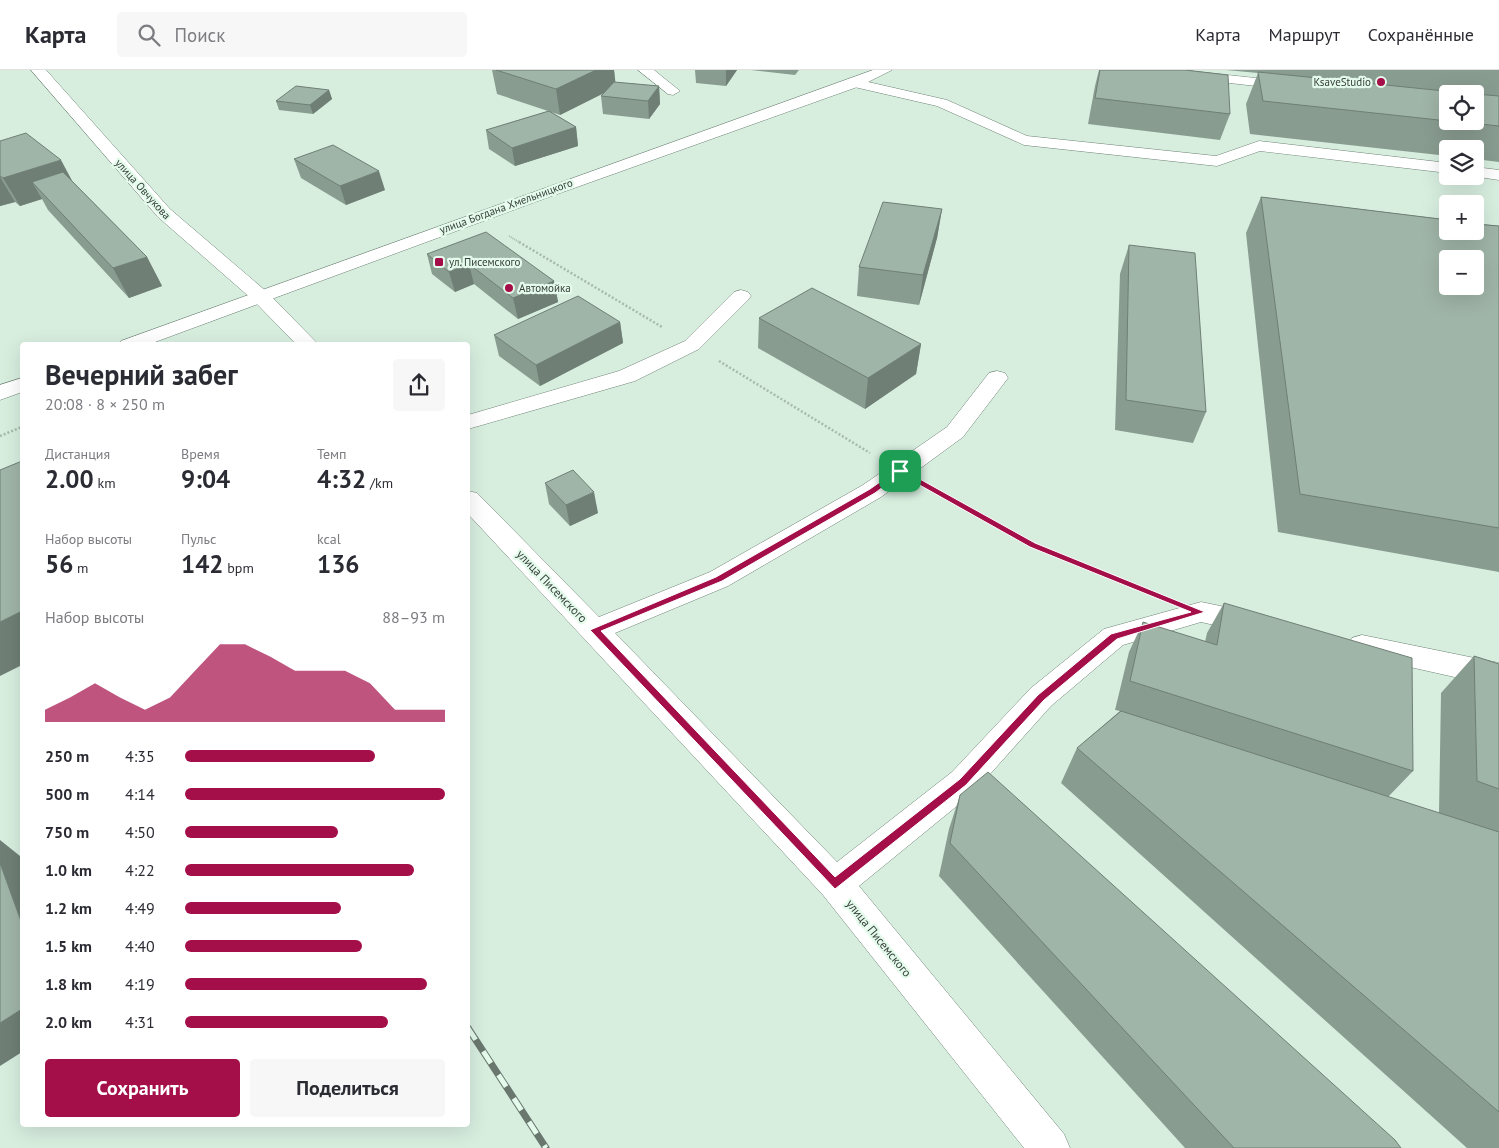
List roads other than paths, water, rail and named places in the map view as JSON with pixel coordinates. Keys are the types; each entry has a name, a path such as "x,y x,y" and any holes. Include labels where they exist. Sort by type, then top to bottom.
{"main road":[{"name":"улица Овчукова","path":"38,70 164,213 260,296"},
{"path":"645,70 674,91"},
{"name":"улица Богдана Хмельницкого","path":"136,342 476,217 855,83 885,70"},
{"path":"1178,74 1303,87"},
{"path":"855,83 942,103 1024,140 1217,161 1259,146 1439,167"},
{"path":"1484,173 1499,175"},
{"path":"260,296 306,342"},
{"path":"470,421 627,376 692,345 741,296"},
{"path":"594,630 719,579 872,491 955,432 997,378"},
{"path":"0,393 20,386"},
{"name":"улица Писемского","path":"470,501 835,884 1050,1148"},
{"path":"835,884 963,782 1041,697 1114,637 1201,612 1278,628"},
{"path":"1335,640 1499,675"}],"railway":[{"path":"470,1031 546,1148"}],"place":[{"name":"KsaveStudio","path":"1381,82"},
{"name":"ул. Писемского","path":"439,262"},
{"name":"Автомойка","path":"509,288"}]}
